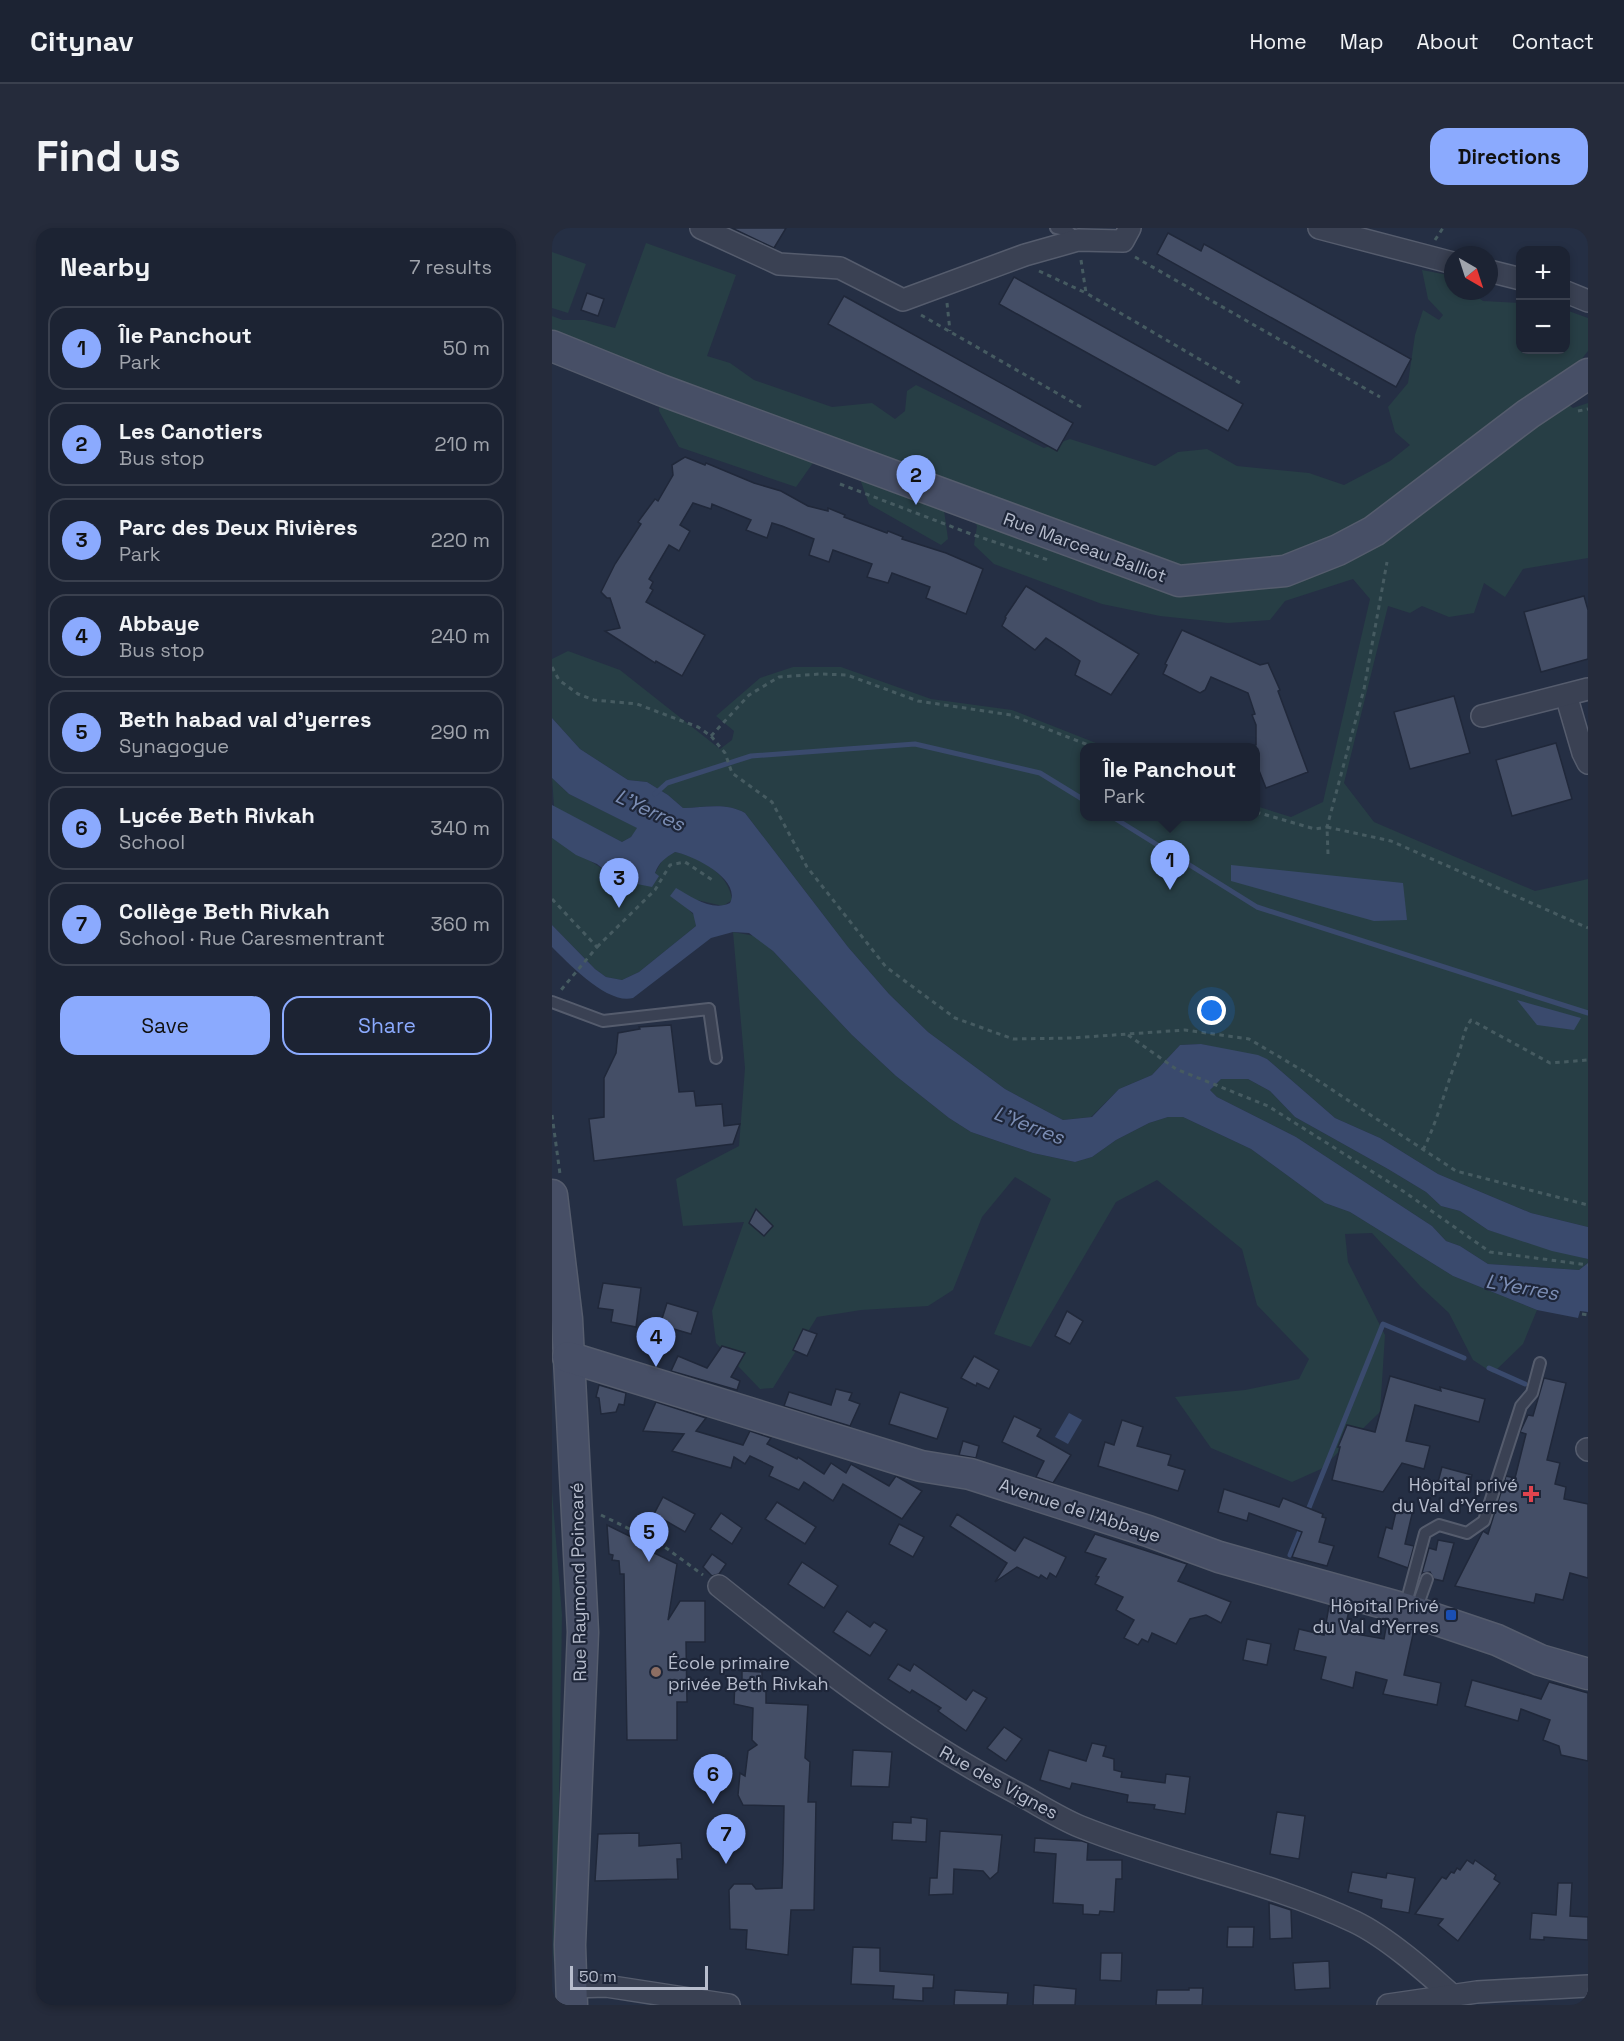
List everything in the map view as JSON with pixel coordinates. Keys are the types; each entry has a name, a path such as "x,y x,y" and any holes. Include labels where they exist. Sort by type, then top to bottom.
{"street":[{"path":"701,228 779,264 840,268 903,300 1024,255 1078,240 1127,234"},
{"path":"1319,228 1444,261"},
{"path":"1498,273 1516,278"},
{"path":"1570,294 1588,301"},
{"name":"Rue Marceau Balliot","path":"552,346 1179,581 1285,571 1338,550 1374,531 1528,414 1588,374"},
{"name":"Rue Marceau Balliot","path":"552,362 1179,592 1230,591 1286,583 1334,567 1378,541 1433,503 1532,424 1582,402"},
{"path":"1482,716 1588,689"},
{"path":"1566,695 1588,763"},
{"name":"Rue Raymond Poincaré","path":"552,1196 560,1355 578,1502 584,1632 571,1996"},
{"name":"Avenue de l'Abbaye","path":"560,1355 921,1466 969,1474 1138,1527 1219,1557 1410,1611 1488,1637 1540,1660 1588,1674"},
{"name":"Rue des Vignes","path":"719,1586 832,1677 962,1764 1079,1826 1357,1923 1415,1964 1453,1995"},
{"path":"571,1996 606,1986 729,2005"},
{"path":"1388,2005 1453,1995 1588,1986"}],"lane":[{"path":"1056,228 1068,231 1078,240"},
{"path":"552,1002 603,1022 709,1009 716,1058"},
{"path":"1410,1611 1425,1533 1439,1525 1467,1533 1484,1521 1521,1406 1532,1393 1540,1363"},
{"path":"1410,1611 1427,1579"}],"path":[{"path":"1127,234 1136,260 1380,397"},
{"path":"1078,240 1086,293"},
{"path":"1024,255 1035,269 1086,293 1240,383"},
{"path":"949,283 947,304 950,331"},
{"path":"903,300 914,311 1081,407"},
{"path":"1582,402 1588,409"},
{"path":"833,480 971,534 1061,564"},
{"path":"1328,854 1327,827 1364,689 1387,562"},
{"path":"552,667 560,680 578,694 594,700 637,704 698,727 711,736 725,753 732,773 772,802 807,867 886,967 955,1018 1013,1039 1128,1035 1185,1030 1249,1039 1305,1072 1456,1171 1588,1205"},
{"path":"711,736 749,695 779,677 820,674 847,675 918,701 1011,715 1085,743"},
{"path":"1260,813 1315,828 1327,827 1391,841 1588,928"},
{"path":"559,992 597,947 655,890 670,865 685,862 714,881"},
{"path":"552,899 597,947"},
{"path":"1423,1150 1437,1121 1462,1034 1472,1020 1550,1063 1588,1060"},
{"path":"1128,1035 1176,1069 1268,1106 1403,1191 1490,1252 1588,1265"},
{"path":"1582,1314 1588,1315"},
{"path":"578,1502 662,1545 719,1586"}],"shaded area":[{"path":"646,243 736,275 707,356 730,363 754,380 832,407 872,403 895,419 905,411 907,391 916,385 1044,448 1070,439 1155,466 1178,452 1207,449 1237,466 1309,473 1344,485 1390,461 1410,445 1395,432 1388,407 1408,383 1415,335 1423,310 1439,320 1443,315 1428,299 1422,270 1444,274 1444,300 1516,303 1516,354 1570,354 1570,311 1588,318 1588,351 1562,384 1561,399 1573,408 1588,403 1588,558 1523,569 1505,597 1484,583 1474,613 1449,617 1422,606 1410,613 1388,606 1344,783 1374,822 1535,891 1588,879 1588,1227 1531,1213 1438,1174 1380,1138 1335,1118 1267,1059 1201,1044 1180,1045 1152,1075 1119,1089 1091,1117 1063,1120 1005,1089 928,1032 889,994 848,947 745,813 715,806 683,808 647,782 628,780 580,749 552,718 552,659 568,651 620,670 720,749 732,740 734,731 716,716 760,678 793,667 841,667 931,699 1012,710 1096,743 1080,743 1080,821 1260,821 1260,807 1291,817 1323,802 1370,599 1353,579 1285,601 1270,620 1228,623 1160,616 1102,604 994,564 974,545 977,526 964,506 944,510 948,539 941,545 869,504 855,465 820,453 796,487 679,447 659,411 660,383 552,341 552,316 563,320 585,320 615,328"},
{"path":"552,252 586,264 568,313 552,308"},
{"path":"552,778 569,794 638,828 631,837 622,842 554,807"},
{"path":"552,838 617,880 655,873 663,859 675,852 684,854 703,862 719,874 730,890 732,900 723,906 697,900 688,909 695,916 696,926 639,972 622,980 606,977 595,969 552,925"},
{"path":"733,932 755,936 773,951 852,1035 896,1076 949,1118 971,1132 1033,1153 1075,1162 1092,1157 1116,1140 1149,1123 1168,1117 1183,1117 1251,1149 1325,1203 1350,1212 1453,1276 1537,1310 1523,1344 1493,1373 1473,1360 1449,1313 1421,1287 1372,1233 1345,1234 1348,1262 1385,1335 1380,1412 1321,1469 1292,1482 1211,1448 1175,1397 1245,1390 1299,1379 1309,1359 1257,1305 1242,1249 1157,1180 1116,1202 1031,1347 994,1334 1051,1199 1015,1177 982,1217 953,1290 928,1306 861,1310 817,1317 773,1388 760,1389 716,1343 712,1311 744,1222 683,1226 676,1179 739,1146 745,1068"},
{"path":"1221,1079 1248,1079 1270,1091 1295,1117 1426,1192 1441,1206 1460,1211 1488,1230 1588,1259 1588,1263 1579,1270 1488,1264 1460,1246 1446,1241 1432,1226 1296,1137 1217,1097 1210,1090"},
{"path":"552,1491 562,1615 557,1919 553,1966"}],"water":[{"name":"L'Yerres","path":"552,718 580,749 628,780 647,782 683,808 715,806 745,813 848,947 889,994 928,1032 1005,1089 1063,1120 1092,1117 1119,1089 1152,1075 1180,1045 1201,1044 1258,1055 1267,1059 1335,1118 1380,1138 1438,1174 1531,1213 1588,1227 1588,1259 1552,1251 1488,1230 1460,1211 1441,1206 1426,1192 1295,1117 1270,1091 1248,1079 1221,1079 1210,1090 1217,1097 1296,1137 1432,1226 1446,1241 1460,1246 1488,1264 1579,1270 1588,1263 1588,1312 1580,1311 1578,1318 1537,1310 1453,1276 1350,1212 1325,1203 1251,1149 1183,1117 1168,1117 1149,1123 1116,1140 1092,1157 1075,1162 1033,1153 971,1132 949,1118 896,1076 852,1035 773,951 749,933 733,932 711,938 633,998 623,999 601,989 590,982 552,947 552,925 595,969 606,977 622,980 639,972 696,926 693,913 670,896 676,888 695,899 716,906 730,903 732,894 729,885 722,877 703,863 683,854 675,852 658,866 655,873 659,876 652,887 617,880 597,864 576,855 552,838 552,805 622,842 631,837 637,828 569,794 552,778"},
{"path":"1231,865 1403,883 1407,920 1374,921 1231,881"},
{"path":"1517,1000 1581,1018 1574,1030 1537,1025"},
{"path":"1069,1413 1082,1420 1068,1444 1055,1437"}],"building":[{"path":"732,228 786,228 774,248"},
{"path":"1168,233 1201,251 1204,244 1411,359 1396,387 1157,254"},
{"path":"1014,277 1243,404 1228,431 999,304"},
{"path":"587,293 604,299 598,316 581,310"},
{"path":"844,296 1073,423 1057,451 828,324"},
{"path":"685,457 781,491 808,506 828,511 828,508 845,515 844,517 887,533 888,531 903,537 902,539 946,553 983,569 966,614 926,598 930,587 892,573 888,583 867,577 872,564 833,550 829,562 809,555 814,539 772,523 767,538 746,530 751,520 712,504 711,509 693,503 680,525 690,531 679,551 669,545 649,579 653,582 650,588 653,590 646,602 705,635 682,676 656,661 655,663 605,631 620,628 610,598 601,592 615,564 641,524 638,522 655,499 658,501 673,475 672,465"},
{"path":"1026,586 1139,654 1111,695 1075,675 1080,661 1046,638 1035,650 1002,626 1005,617"},
{"path":"1584,596 1588,610 1588,659 1541,672 1524,612"},
{"path":"1182,630 1260,665 1268,663 1280,690 1278,691 1308,772 1266,788 1260,773 1260,743 1256,743 1256,725 1252,715 1255,714 1248,693 1211,677 1205,690 1200,693 1163,674 1167,665 1165,664"},
{"path":"1454,696 1470,753 1410,769 1394,712"},
{"path":"1556,743 1572,799 1512,816 1496,760"},
{"path":"671,1025 679,1092 694,1091 696,1106 722,1104 724,1126 740,1124 733,1144 594,1161 589,1119 604,1117 604,1078 616,1053 618,1033 640,1029 639,1027"},
{"path":"756,1209 773,1226 764,1236 749,1223"},
{"path":"603,1283 641,1288 636,1327 611,1322 613,1310 598,1308"},
{"path":"667,1303 698,1312 691,1334 660,1325"},
{"path":"1067,1311 1083,1321 1070,1344 1055,1336"},
{"path":"803,1329 817,1334 807,1356 793,1350"},
{"path":"722,1346 745,1353 731,1377 740,1381 737,1390 671,1371 678,1356 707,1368"},
{"path":"974,1356 999,1370 989,1389 977,1383 976,1386 961,1378"},
{"path":"1390,1376 1441,1391 1440,1387 1485,1399 1479,1422 1415,1405 1406,1441 1430,1446 1424,1469 1402,1463 1383,1492 1332,1480 1340,1447 1338,1447 1347,1425 1375,1432"},
{"name":"Hôpital privé du Val d'Yerres","path":"1544,1378 1566,1383 1547,1460 1560,1463 1555,1484 1566,1487 1564,1499 1588,1504 1588,1578 1570,1573 1563,1600 1536,1594 1534,1603 1455,1586 1483,1531 1488,1534 1506,1476 1515,1478 1526,1434 1520,1432 1528,1415 1533,1416"},
{"path":"599,1385 626,1393 624,1405 619,1404 616,1412 601,1414 599,1398 596,1397"},
{"path":"836,1389 852,1393 849,1400 860,1404 850,1426 784,1406 789,1392 831,1405"},
{"path":"900,1392 948,1408 937,1439 889,1424"},
{"path":"656,1402 706,1418 696,1431 743,1445 750,1431 771,1438 767,1444 797,1459 798,1457 824,1474 831,1463 846,1473 851,1464 889,1486 896,1476 922,1491 902,1519 843,1484 833,1501 804,1482 799,1490 769,1476 773,1467 750,1456 745,1464 734,1457 731,1468 672,1451 684,1434 643,1431"},
{"path":"1014,1416 1041,1429 1037,1436 1071,1455 1053,1483 1036,1477 1044,1461 1002,1442"},
{"path":"1122,1420 1143,1427 1137,1446 1171,1455 1168,1465 1185,1470 1178,1491 1098,1466 1105,1442 1114,1445"},
{"path":"963,1441 979,1446 976,1458 959,1455"},
{"path":"1442,1467 1472,1475 1467,1493 1437,1486"},
{"path":"1224,1489 1279,1507 1283,1498 1323,1514 1322,1517 1326,1518 1319,1542 1334,1546 1327,1566 1292,1557 1302,1532 1249,1513 1247,1521 1218,1512"},
{"path":"663,1497 695,1514 685,1532 654,1514"},
{"path":"777,1502 816,1527 805,1544 765,1519"},
{"path":"1397,1507 1413,1510 1405,1544 1414,1546 1408,1568 1378,1557 1386,1527 1392,1529"},
{"path":"721,1513 742,1528 732,1544 710,1529"},
{"path":"957,1514 1015,1551 1024,1537 1066,1557 1056,1577 1050,1573 1047,1579 1041,1575 1039,1578 1017,1567 995,1582 1007,1563 950,1526"},
{"path":"899,1524 924,1537 913,1557 889,1544"},
{"path":"607,1525 656,1549 654,1553 677,1564 668,1620 680,1601 705,1601 705,1642 686,1642 687,1702 677,1702 677,1740 627,1740 624,1574 620,1574 619,1561 612,1560 613,1555 609,1554"},
{"path":"1095,1534 1187,1564 1178,1581 1231,1602 1221,1623 1206,1615 1190,1619 1176,1644 1152,1633 1148,1642 1142,1639 1138,1645 1124,1638 1134,1620 1116,1610 1123,1597 1095,1584 1099,1577 1096,1576 1106,1559 1085,1552"},
{"path":"1438,1540 1454,1543 1443,1581 1434,1579 1430,1572 1422,1573 1429,1548 1436,1550"},
{"path":"712,1554 726,1564 719,1574 712,1576 703,1567"},
{"path":"802,1562 838,1586 824,1608 788,1584"},
{"path":"1329,1606 1349,1611 1344,1632 1384,1639 1387,1622 1414,1630 1404,1675 1441,1683 1437,1705 1383,1694 1387,1680 1356,1672 1353,1688 1321,1679 1326,1657 1294,1650 1299,1629 1324,1635"},
{"path":"847,1611 870,1627 874,1622 887,1630 870,1656 833,1632"},
{"path":"1247,1639 1271,1644 1267,1665 1243,1660"},
{"path":"898,1664 910,1671 914,1664 966,1700 973,1690 987,1698 966,1731 938,1711 941,1708 912,1690 910,1693 888,1679"},
{"path":"742,1671 762,1672 762,1681 766,1681 766,1703 808,1705 805,1758 810,1762 808,1802 816,1802 814,1910 791,1910 788,1955 746,1949 747,1930 730,1929 729,1890 734,1884 752,1884 756,1889 782,1888 784,1806 743,1805 738,1795 740,1773 745,1776 748,1751 757,1745 752,1740 753,1708 734,1704 735,1680 742,1681"},
{"path":"1472,1680 1541,1699 1549,1682 1588,1693 1588,1761 1561,1755 1559,1746 1543,1740 1550,1720 1521,1709 1518,1721 1465,1706"},
{"path":"1004,1727 1022,1739 1006,1761 987,1748"},
{"path":"1092,1743 1106,1746 1103,1756 1114,1759 1114,1770 1122,1772 1121,1777 1165,1783 1166,1774 1190,1777 1185,1814 1154,1809 1155,1805 1127,1802 1128,1795 1072,1783 1070,1789 1040,1780 1049,1750 1086,1761"},
{"path":"853,1750 892,1752 889,1787 851,1786"},
{"path":"1277,1812 1305,1816 1299,1859 1270,1854"},
{"path":"911,1817 927,1819 926,1842 892,1840 893,1822 911,1823"},
{"path":"940,1831 1002,1835 998,1872 990,1879 983,1871 954,1869 953,1894 929,1895 930,1878 937,1878"},
{"path":"639,1833 639,1846 681,1843 682,1859 677,1859 678,1879 595,1881 598,1834"},
{"path":"1035,1838 1082,1841 1088,1843 1087,1860 1122,1860 1122,1879 1116,1879 1114,1912 1100,1911 1099,1915 1083,1914 1083,1905 1053,1903 1056,1854 1034,1852"},
{"path":"1467,1860 1473,1864 1475,1860 1496,1875 1494,1879 1500,1883 1458,1941 1438,1925 1443,1919 1415,1914 1442,1877 1446,1879 1457,1868 1460,1870"},
{"path":"1352,1872 1386,1878 1387,1873 1415,1878 1409,1913 1381,1908 1382,1900 1348,1892"},
{"path":"1558,1883 1572,1883 1570,1916 1588,1917 1588,1940 1544,1937 1544,1940 1530,1939 1532,1913 1556,1915"},
{"path":"1269,1903 1291,1910 1292,1938 1270,1939"},
{"path":"1228,1927 1254,1927 1253,1947 1227,1947"},
{"path":"853,1947 880,1948 880,1971 934,1975 933,1988 923,1988 923,2001 893,1999 894,1986 851,1984"},
{"path":"1101,1953 1122,1953 1121,1981 1100,1980"},
{"path":"1329,1961 1330,1988 1295,1990 1293,1963"},
{"path":"1034,1985 1076,1989 1075,2005 1033,2005"},
{"path":"1189,1988 1203,1988 1202,2005 1156,2005 1157,1990 1189,1990"},
{"path":"955,1990 1008,1993 1007,2005 954,2005"}],"waterway":[{"name":"L'Yerres","path":"655,794 667,783 751,756 915,744 1040,773 1080,798"},
{"path":"1119,821 1257,907 1588,1013"},
{"path":"1306,1515 1383,1324 1464,1358"},
{"path":"1489,1368 1525,1384"},
{"path":"1290,1555 1302,1526"}],"place":[{"name":"Les Canotiers","path":"916,505"},
{"name":"Île Panchout","path":"1170,890"},
{"name":"Parc des Deux Rivières","path":"619,908"},
{"name":"Abbaye","path":"656,1367"},
{"name":"Hôpital privé du Val d'Yerres","path":"1531,1494"},
{"name":"Beth habad val d'yerres","path":"649,1562"},
{"name":"Hôpital Privé du Val d'Yerres","path":"1451,1615"},
{"name":"École primaire privée Beth Rivkah","path":"656,1672"},
{"name":"Lycée Beth Rivkah","path":"713,1804"},
{"name":"Collège Beth Rivkah","path":"726,1864"}]}
